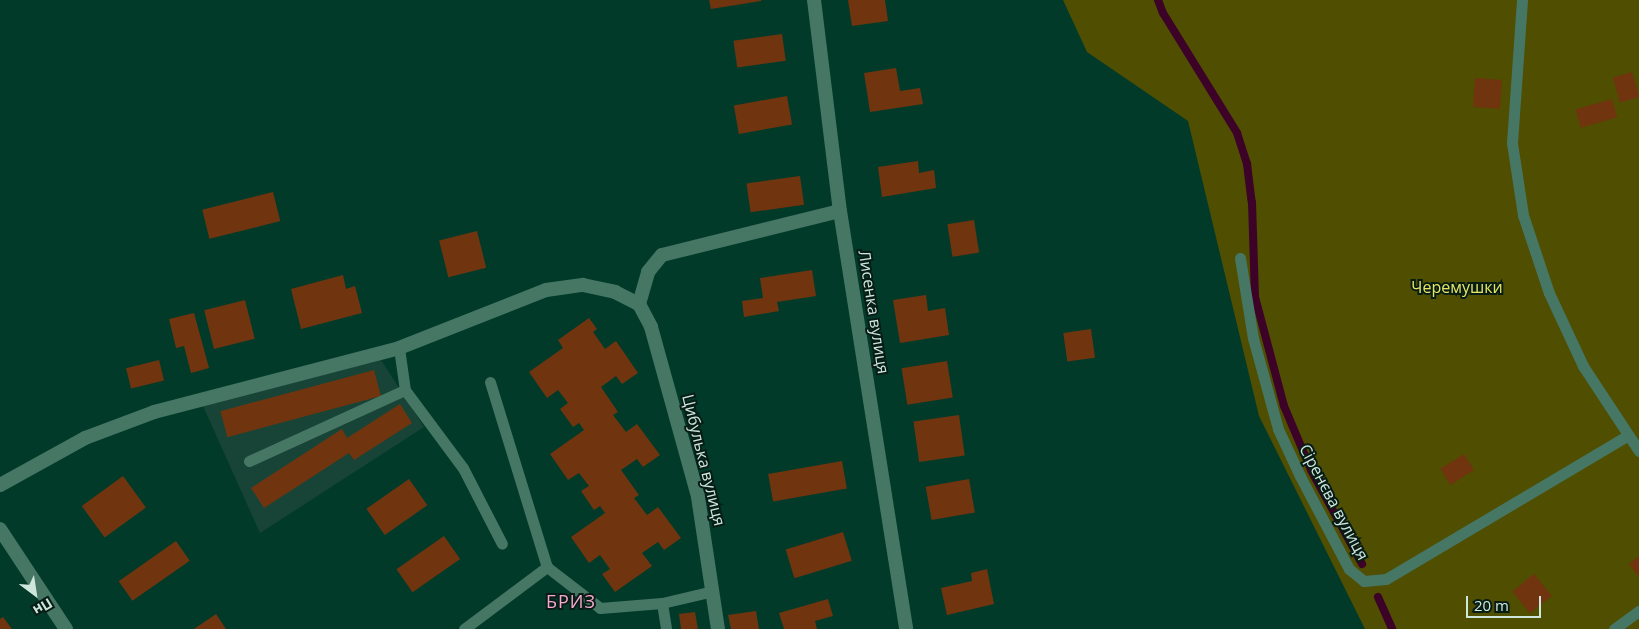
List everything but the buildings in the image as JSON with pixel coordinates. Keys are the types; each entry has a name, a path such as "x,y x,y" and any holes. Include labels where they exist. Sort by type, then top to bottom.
{"street":[{"name":"Лисенка вулиця","path":"814,0 840,211 906,629"},
{"path":"0,485 84,438 154,412 399,348 546,290 583,285 615,292 639,304 648,272 662,255 840,211"},
{"name":"Цибулька вулиця","path":"639,304 651,327 698,497 718,629"},
{"path":"0,529 66,629"}],"lane":[{"path":"1522,0 1512,143 1523,215 1549,293 1579,358 1627,436 1639,451"},
{"name":"Сіренєва вулиця","path":"1240,258 1253,338 1278,429 1300,476 1350,569 1364,581 1386,579 1627,436"},
{"path":"399,348 405,390 463,468 502,544"},
{"path":"490,382 547,567 600,608 662,603 713,591"},
{"path":"249,461 405,390"},
{"path":"464,629 547,567"},
{"path":"662,603 666,629"},
{"path":"1614,629 1639,611"}],"shaded area":[{"path":"381,360 424,427 260,533 203,406"}],"green space":[{"name":"Черемушки","path":"1063,0 1639,0 1639,629 1365,629 1259,416 1188,121 1087,52"}],"waterway":[{"path":"1158,0 1163,13 1237,133 1247,164 1252,202 1255,297 1284,406 1311,470 1362,564"},
{"path":"1378,597 1392,629"}],"district":[{"name":"БРИЗ","path":"571,601"}]}
